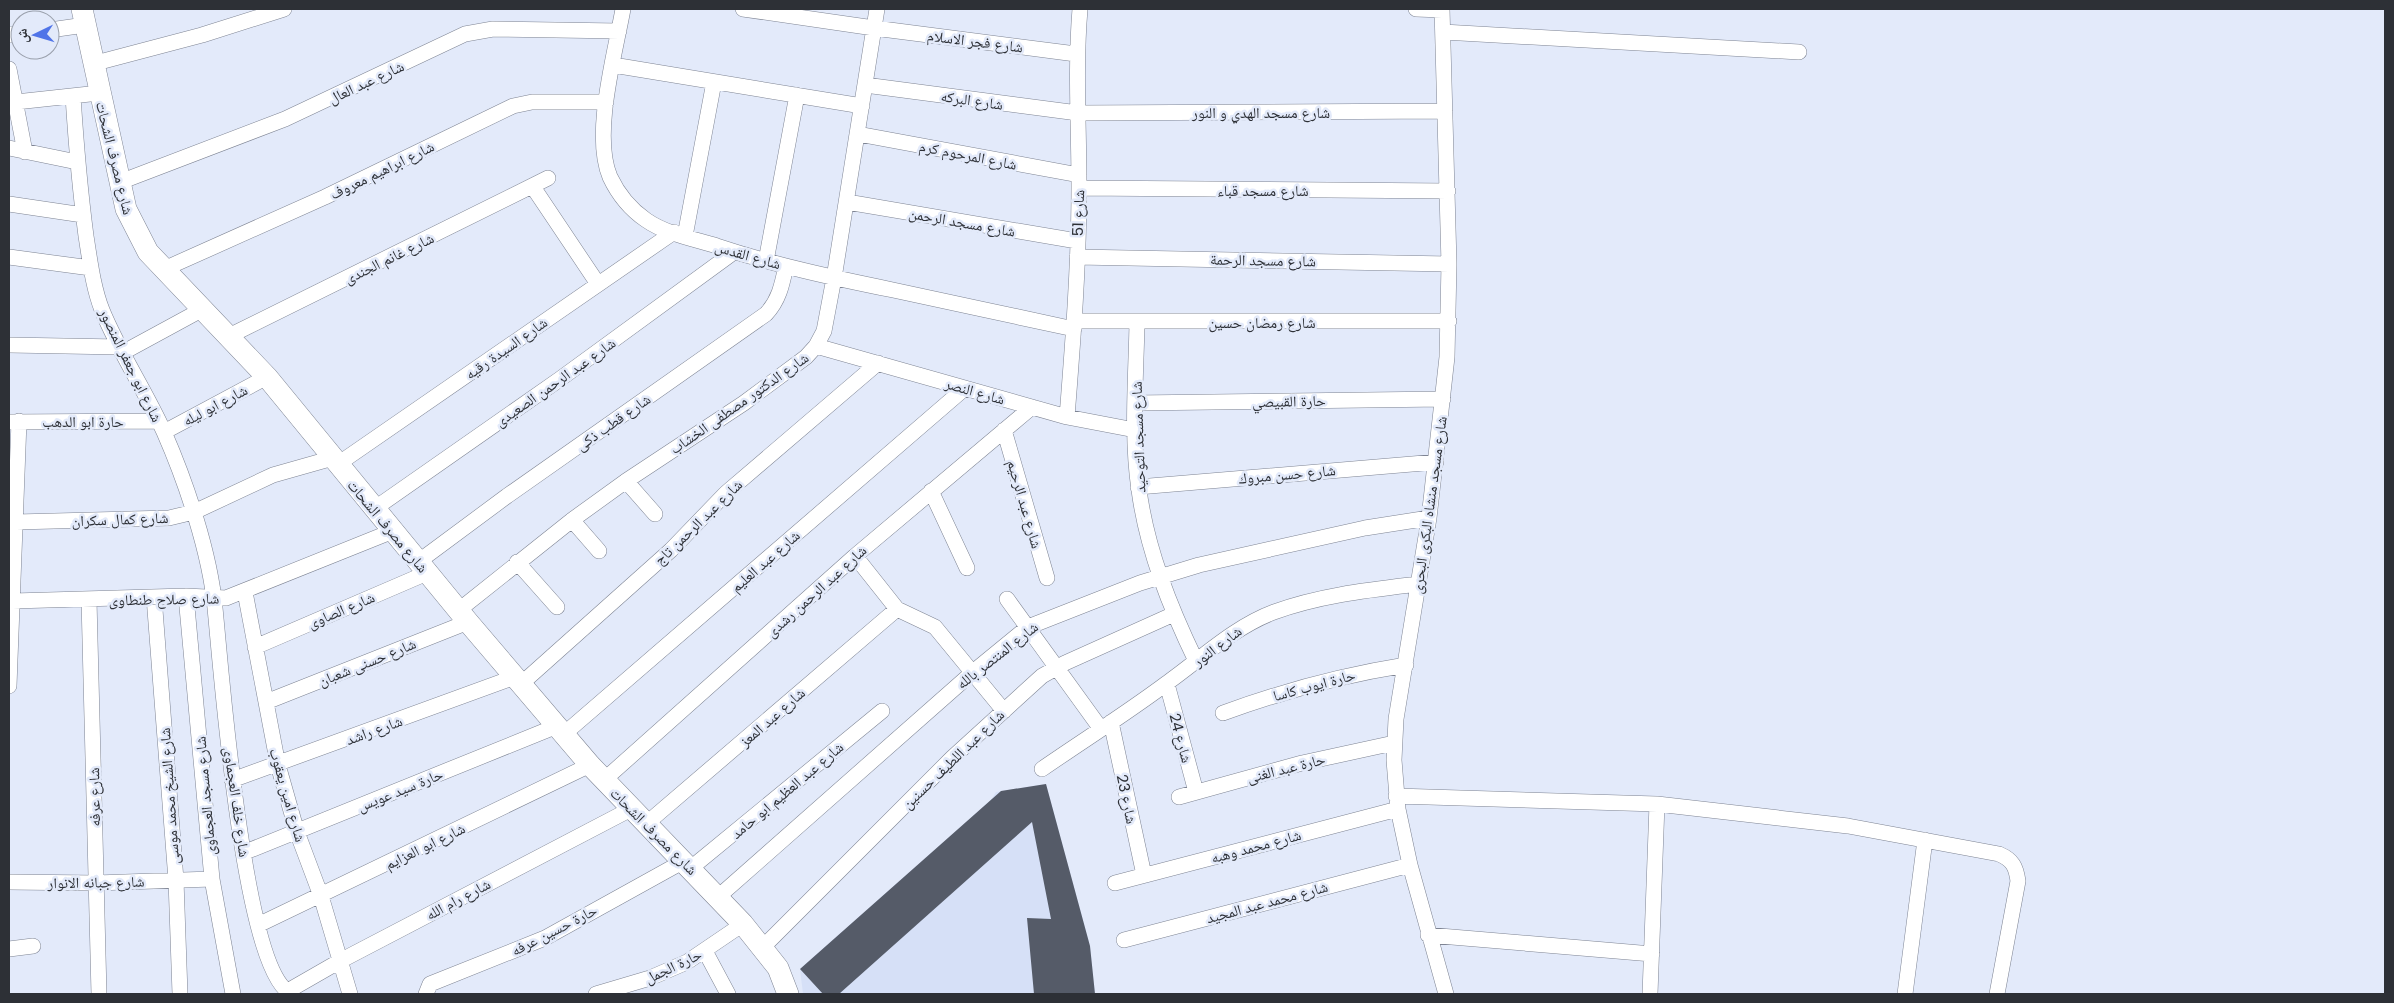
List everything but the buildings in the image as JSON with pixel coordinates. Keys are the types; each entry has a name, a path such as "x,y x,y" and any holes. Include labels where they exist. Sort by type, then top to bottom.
{"street":[{"path":"92,64 202,35 284,9"},
{"name":"شارع القدس","path":"623,9 606,102 604,155 609,174 618,192 631,208 646,220 680,234 734,252 834,278 1075,325"},
{"name":"شارع فجر الاسلام","path":"743,9 1076,54"},
{"name":"شارع الدكتور مصطفى الخشاب","path":"463,616 517,562 626,481 744,403 806,357 816,346 824,331 834,278 877,9"},
{"name":"شارع 51","path":"1067,417 1075,325 1079,182 1076,54 1080,9"},
{"path":"1416,9 1442,9"},
{"name":"شارع مسجد منشاه البكرى البحرى","path":"1442,9 1448,191 1449,321 1443,399 1429,518 1394,743 1397,802 1410,865 1428,936 1446,994"},
{"path":"60,26 83,17"},
{"name":"شارع مصرف الشحات","path":"83,17 126,209 134,230 148,252 266,377 422,568 597,773 688,864 763,947 778,968 788,994"},
{"name":"شارع عبد العال","path":"120,182 285,119 465,34 493,29 619,31"},
{"path":"1443,32 1799,52"},
{"path":"613,65 862,106"},
{"path":"9,69 25,152"},
{"path":"680,234 714,82"},
{"name":"شارع البركه","path":"865,85 1078,113"},
{"path":"16,102 99,93"},
{"path":"766,261 797,95"},
{"name":"شارع ابو جعفر المنصور","path":"72,96 83,215 91,268 102,308 121,350 161,427 194,512 214,598"},
{"name":"شارع ابراهيم معروف","path":"164,269 325,197 514,106 532,102 606,102"},
{"name":"شارع مسجد الهدي و النور","path":"1078,113 1445,111"},
{"name":"شارع المرحوم كرم","path":"858,134 1079,182"},
{"path":"9,148 77,162"},
{"name":"شارع غانم الجندى","path":"229,336 548,178"},
{"name":"شارع مسجد قباء","path":"1079,182 1448,191"},
{"path":"532,187 598,284"},
{"name":"شارع مسجد الرحمن","path":"847,202 1077,241"},
{"path":"9,204 83,215"},
{"name":"شارع السيدة رقيه","path":"335,461 598,284 680,234"},
{"name":"شارع عبد الرحمن الصعيدى","path":"374,509 560,379 734,252"},
{"path":"9,257 91,268"},
{"name":"شارع مسجد الرحمة","path":"1077,257 1449,264"},
{"name":"شارع قطب ذكى","path":"422,568 507,496 766,314 774,305 780,293 786,266"},
{"path":"9,344 121,350 203,309"},
{"name":"شارع رمضان حسين","path":"1075,325 1449,321"},
{"name":"شارع مسجد التوحيد","path":"1137,323 1135,403 1138,487 1160,576 1174,614 1196,662"},
{"name":"شارع النصر","path":"816,346 1067,417 1136,430"},
{"name":"شارع عبد الرحمن تاج","path":"518,681 671,550 726,493 878,363"},
{"name":"شارع ابو ليله","path":"161,427 266,377"},
{"name":"شارع عبد العليم","path":"560,730 965,388"},
{"name":"حارة القبيصي","path":"1135,403 1443,399"},
{"name":"شارع عبد الرحمن رشدى","path":"597,773 1032,407"},
{"path":"9,686 13,601 11,580 14,512 14,422"},
{"name":"حارة ابو الدهب","path":"14,422 161,427"},
{"name":"شارع عبد الرحيم","path":"1004,430 1046,578"},
{"name":"شارع كمال سكران","path":"14,512 156,519 194,512 273,476 335,461"},
{"name":"شارع حسن مبروك","path":"1138,487 1436,462"},
{"path":"626,481 655,514"},
{"path":"931,491 967,568"},
{"name":"شارع المنتصر بالله","path":"718,897 972,672 1028,627 1160,576 1199,565 1365,528 1429,518"},
{"path":"572,520 599,551"},
{"name":"شارع صلاح طنطاوى","path":"13,601 186,596 226,598 392,531"},
{"path":"855,556 897,609 935,627 1004,711"},
{"path":"517,562 557,607"},
{"name":"شارع الصاوى","path":"255,646 422,568"},
{"name":"شارع النور","path":"1042,769 1167,684 1245,625 1273,612 1348,592 1418,584"},
{"name":"شارع امين يعقوب","path":"244,592 278,765 297,832 321,896 350,994"},
{"name":"شارع مسجد العجماوى","path":"186,596 212,879 233,994"},
{"name":"شارع الشيخ محمد موسى","path":"154,597 176,880 180,994"},
{"name":"شارع خلف العجماوى","path":"214,598 232,780 243,853 258,925 271,970 280,986 289,993"},
{"name":"شارع عرفه","path":"89,600 99,994"},
{"path":"1007,600 1057,667 1106,725"},
{"name":"شارع عبد المعز","path":"646,824 897,609"},
{"name":"شارع عبد اللطيف حسنين","path":"763,947 952,758 1042,676 1057,667 1174,614"},
{"name":"شارع حسنى شعبان","path":"266,702 463,616"},
{"name":"حارة ايوب كاسا","path":"1223,713 1313,683 1406,665"},
{"name":"شارع راشد","path":"232,780 518,681"},
{"name":"شارع 24","path":"1167,684 1196,792"},
{"name":"شارع عبد العظيم ابو حامد","path":"688,864 882,711"},
{"name":"شارع 23","path":"1106,725 1144,875"},
{"name":"حارة سيد عويس","path":"243,853 560,730"},
{"name":"حارة عبد الغنى","path":"1179,797 1302,764 1394,743"},
{"name":"شارع ابو العزايم","path":"258,925 597,773"},
{"name":"شارع محمد وهبه","path":"1115,883 1397,802 1657,804 1848,826 1999,854 2009,859 2016,868 2018,881 1997,994"},
{"path":"1650,994 1657,804"},
{"name":"شارع رام الله","path":"289,993 340,961 631,809"},
{"path":"1905,994 1925,840"},
{"name":"حارة حسين عرفه","path":"426,994 430,984 545,938 688,864"},
{"name":"شارع محمد عبد المجيد","path":"1124,940 1410,865"},
{"path":"9,877 9,882"},
{"name":"شارع جبانه الانوار","path":"9,882 96,883 212,879"},
{"name":"حارة الجمل","path":"596,994 667,972 705,951 743,924"},
{"path":"1428,936 1652,954"},
{"path":"9,949 33,946"},
{"path":"705,951 728,994"}],"shaded area":[{"path":"1046,784 1090,946 1095,994 803,994 800,969 991,800 996,792"}]}
